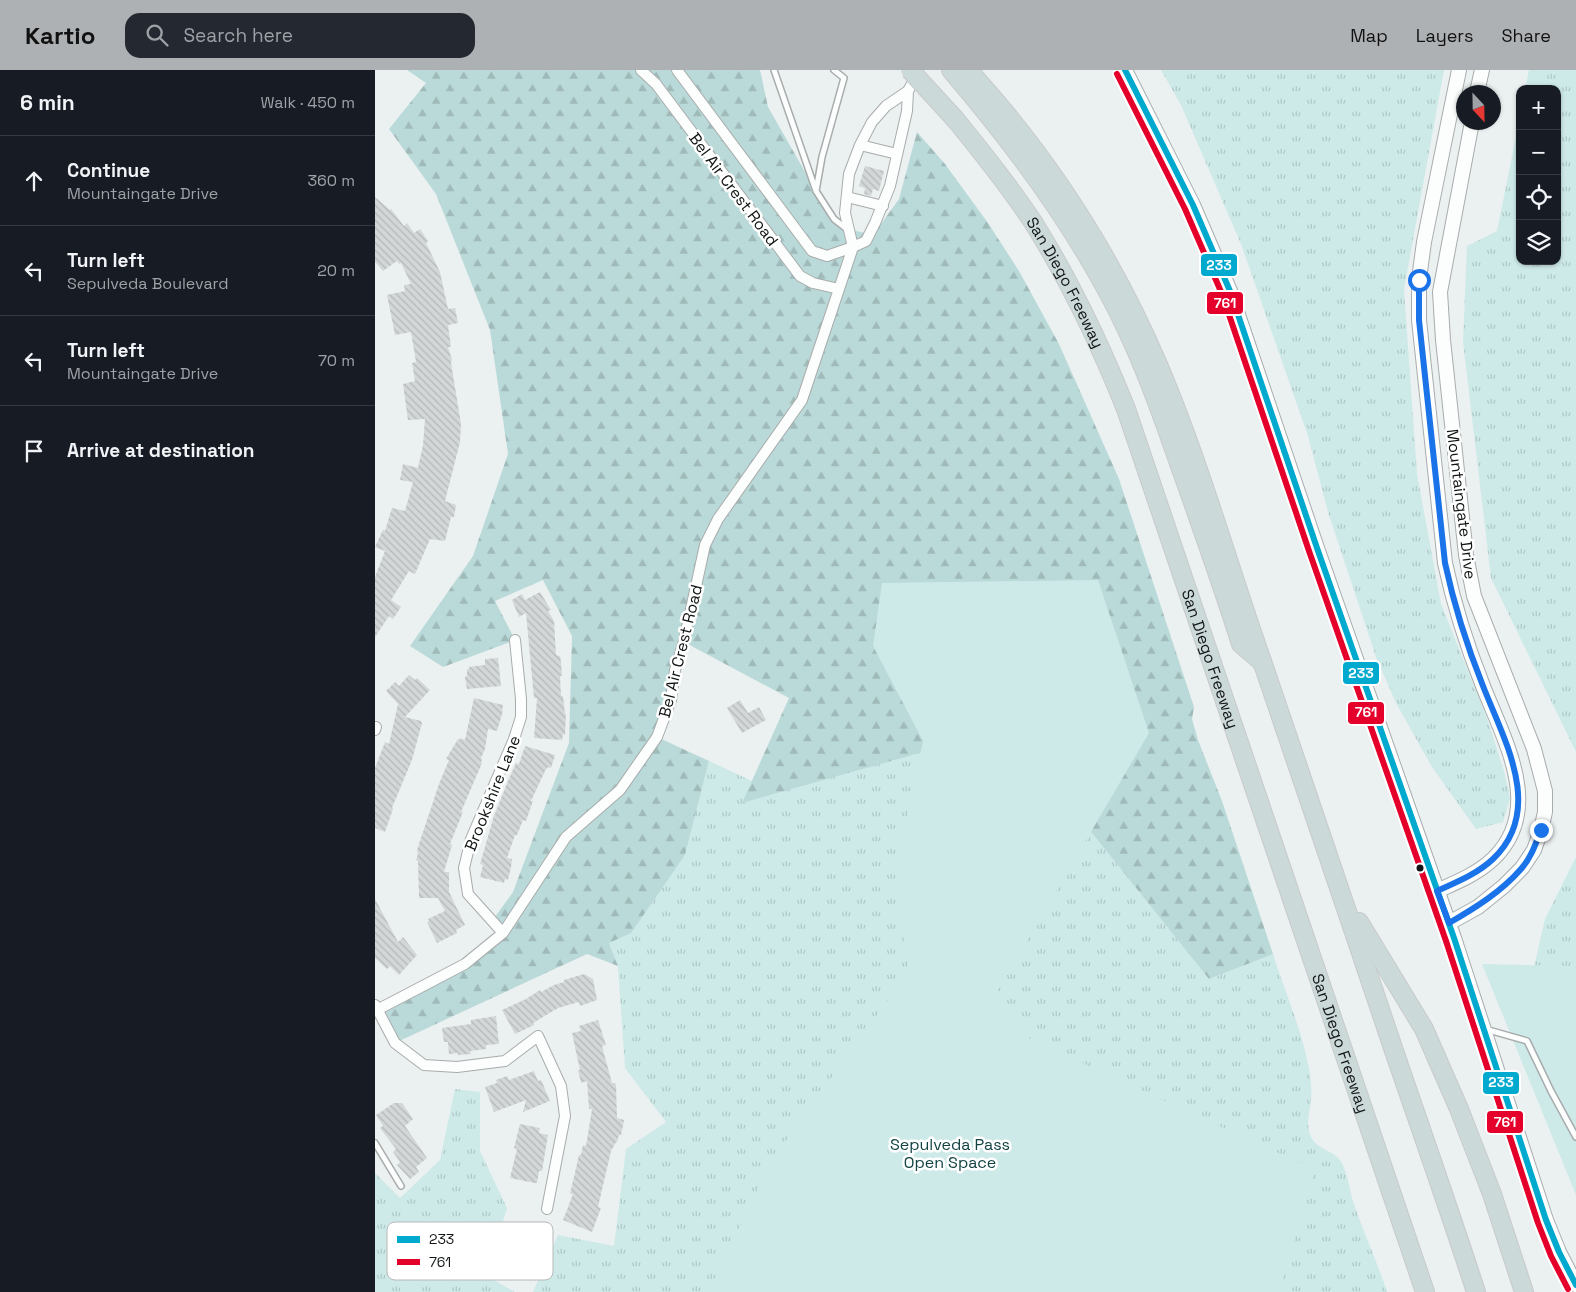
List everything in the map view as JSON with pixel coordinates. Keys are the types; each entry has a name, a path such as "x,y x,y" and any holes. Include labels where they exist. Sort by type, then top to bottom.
{"highway":[{"name":"San Diego Freeway","path":"911,70 955,119 1003,179 1033,222 1059,266 1087,320 1127,409 1425,1292"},
{"path":"951,70 977,90 1033,148 1081,218 1115,276 1144,332 1186,438 1343,896 1475,1292"},
{"path":"968,70 977,90"},
{"path":"1343,896 1423,1029 1466,1126 1492,1194 1525,1292"}],"street":[{"name":"Bel Air Crest Road","path":"641,70 656,84 800,276 813,284 839,289"},
{"name":"Bel Air Crest Road","path":"677,70 812,251 827,256 853,247 866,240 883,206 890,186 907,111 908,91"},
{"name":"Bel Air Crest Road","path":"376,1008 465,964 503,933 565,837 620,790 657,737 671,700 675,670 684,642 705,545 719,519 803,400 853,247 845,213 849,174 860,145 873,122 886,106 908,91 920,70"},
{"name":"Mountaingate Drive","path":"1437,891 1467,878 1494,859 1505,845 1515,825 1519,805 1516,773 1465,638 1445,563 1419,320 1419,280 1424,242 1459,70"},
{"path":"1479,85 1482,70"},
{"path":"1125,72 1196,212 1230,291 1317,548 1449,923 1546,1220 1559,1252 1576,1285"},
{"name":"Mountaingate Drive","path":"1449,923 1478,907 1504,886 1522,868 1533,850 1541,830 1545,812 1545,791 1534,749 1474,596 1466,555 1443,340 1441,292 1471,130"},
{"path":"860,145 897,154"},
{"path":"847,197 883,206"},
{"name":"Brookshire Lane","path":"503,933 468,894 463,868 471,839 514,739 521,717 515,640"},
{"path":"376,1008 395,1043 424,1065 457,1067 505,1061 538,1036 561,1086 565,1116 547,1209"}],"lane":[{"path":"774,70 816,191 834,219 849,230"},
{"path":"816,191 821,157 844,78 835,70"},
{"path":"1485,1029 1527,1041 1576,1137"},
{"path":"375,1143 401,1186"}],"green space":[{"path":"407,70 760,70 768,107 836,226 873,235 899,199 917,132 945,164 988,223 1019,271 1059,344 1119,479 1194,707 1192,719 1198,740 1222,801 1273,954 1209,979 1008,728 742,803 789,698 684,642 657,737 709,761 685,855 631,933 609,943 618,966 587,954 395,1043 378,1009 465,964 502,933 492,921 513,892 569,743 572,636 543,580 495,601 515,640 443,667 410,646 473,556 508,454 490,330 436,194 389,129 426,83"},
{"path":"1161,70 1444,70 1404,289 1417,474 1441,604 1487,718 1504,771 1510,798 1503,822 1476,829 1432,767 1396,703 1376,657 1328,512 1308,436 1241,244 1181,105"},
{"path":"1529,70 1576,70 1576,752 1491,578 1463,342 1467,246 1497,231 1516,137 1516,265 1561,265 1561,85 1526,85"},
{"name":"Sepulveda Pass Open Space","path":"1098,580 1149,733 997,992 1028,1038 1315,1170 1279,1292 708,1292 774,1157 909,971 895,872 923,741 873,646 882,583"},
{"path":"1008,727 1209,979 1273,954 1306,1054 1311,1081 1309,1132 1317,1145 1335,1155 1342,1163 1354,1204 1387,1292 533,1292 538,1280 553,1280 553,1246 558,1235 614,1246 626,1149 666,1122 625,1068 618,966 609,943 685,855 709,761 752,781 743,802"},
{"path":"1576,857 1576,1072 1524,1011 1545,919"},
{"path":"1482,964 1576,966 1576,1195"},
{"path":"455,1089 480,1092 480,1151 507,1208 503,1222 387,1222 387,1280 494,1280 515,1292 375,1292 375,1173 400,1198 440,1160"}],"building":[{"path":"865,166 884,171 879,191 873,189 871,196 864,194 865,188 859,186"},
{"path":"375,197 391,209 404,226 407,223 414,233 420,229 428,241 426,243 440,272 448,309 455,308 458,323 448,325 451,347 448,347 452,360 461,424 460,442 445,501 456,505 454,517 451,517 445,541 430,539 415,574 409,571 391,600 401,607 393,619 389,616 375,637 375,577 385,551 375,547 383,530 385,531 392,508 405,511 413,482 400,480 403,464 418,468 423,445 425,419 408,420 403,384 415,381 412,363 416,362 411,332 395,335 387,295 405,291 404,285 411,284 401,263 399,264 397,261 383,271 375,262"},
{"path":"540,592 551,610 548,611 554,621 556,655 560,656 561,662 561,696 563,696 566,714 565,735 563,734 562,740 534,738 537,698 534,698 526,613 519,617 512,600 522,594 525,600"},
{"path":"498,658 501,686 467,689 465,677 469,667 485,665 485,659"},
{"path":"409,675 415,680 417,678 430,690 405,717 421,721 422,723 412,760 392,808 385,832 375,828 375,768 385,742 389,744 398,704 386,691 395,682 399,686"},
{"path":"474,698 503,705 503,711 497,731 488,729 485,749 481,758 482,763 461,812 463,812 450,844 452,845 444,872 449,872 449,892 465,925 456,930 457,933 437,943 427,922 429,921 428,919 445,911 438,898 419,898 417,850 449,760 446,759 458,739 465,740"},
{"path":"740,700 748,713 759,707 766,720 742,733 727,708"},
{"path":"525,746 555,755 551,768 548,767 545,771 531,801 533,801 526,821 523,820 517,835 515,835 507,858 512,859 511,867 508,880 505,879 504,883 480,877 483,865 480,864 494,816 516,763 519,764"},
{"path":"375,899 398,942 403,937 417,955 399,975 390,966 387,969 375,958"},
{"path":"584,974 593,979 597,1000 580,1006 579,1002 558,1008 533,1023 534,1025 515,1034 502,1010 540,990 541,992 564,982 564,980"},
{"path":"496,1016 499,1044 486,1045 486,1049 470,1051 471,1054 449,1054 448,1042 444,1042 442,1028 471,1024 471,1020"},
{"path":"598,1020 606,1045 602,1046 612,1083 615,1083 616,1086 617,1118 624,1120 621,1135 619,1135 611,1151 598,1207 601,1208 592,1232 563,1220 573,1194 570,1194 579,1155 581,1155 583,1145 586,1146 592,1109 589,1109 587,1081 581,1083 572,1033 581,1031 579,1026"},
{"path":"534,1071 538,1081 541,1080 550,1101 523,1112 526,1100 494,1112 485,1087 497,1083 496,1080 507,1076 509,1080"},
{"path":"394,1103 402,1103 413,1119 405,1126 427,1158 416,1167 419,1172 410,1179 397,1165 400,1162 393,1152 396,1149 380,1128 383,1126 376,1115"},
{"path":"520,1124 540,1128 539,1133 548,1135 542,1171 539,1171 537,1183 510,1178 517,1149 514,1148"}],"transit line":[{"name":"233","path":"1125,70 1193,205 1230,291 1317,548 1454,938 1546,1220 1559,1252 1576,1285"},
{"name":"761","path":"1117,74 1185,209 1222,294 1309,551 1446,941 1538,1223 1551,1256 1568,1289"}],"route":[{"path":"1419,280 1419,320 1426,400 1445,563 1465,638 1506,743 1516,773 1519,790 1519,805 1515,825 1505,845 1494,859 1467,878 1437,891 1449,923 1478,907 1504,886 1522,868 1533,850 1541,830"}]}
